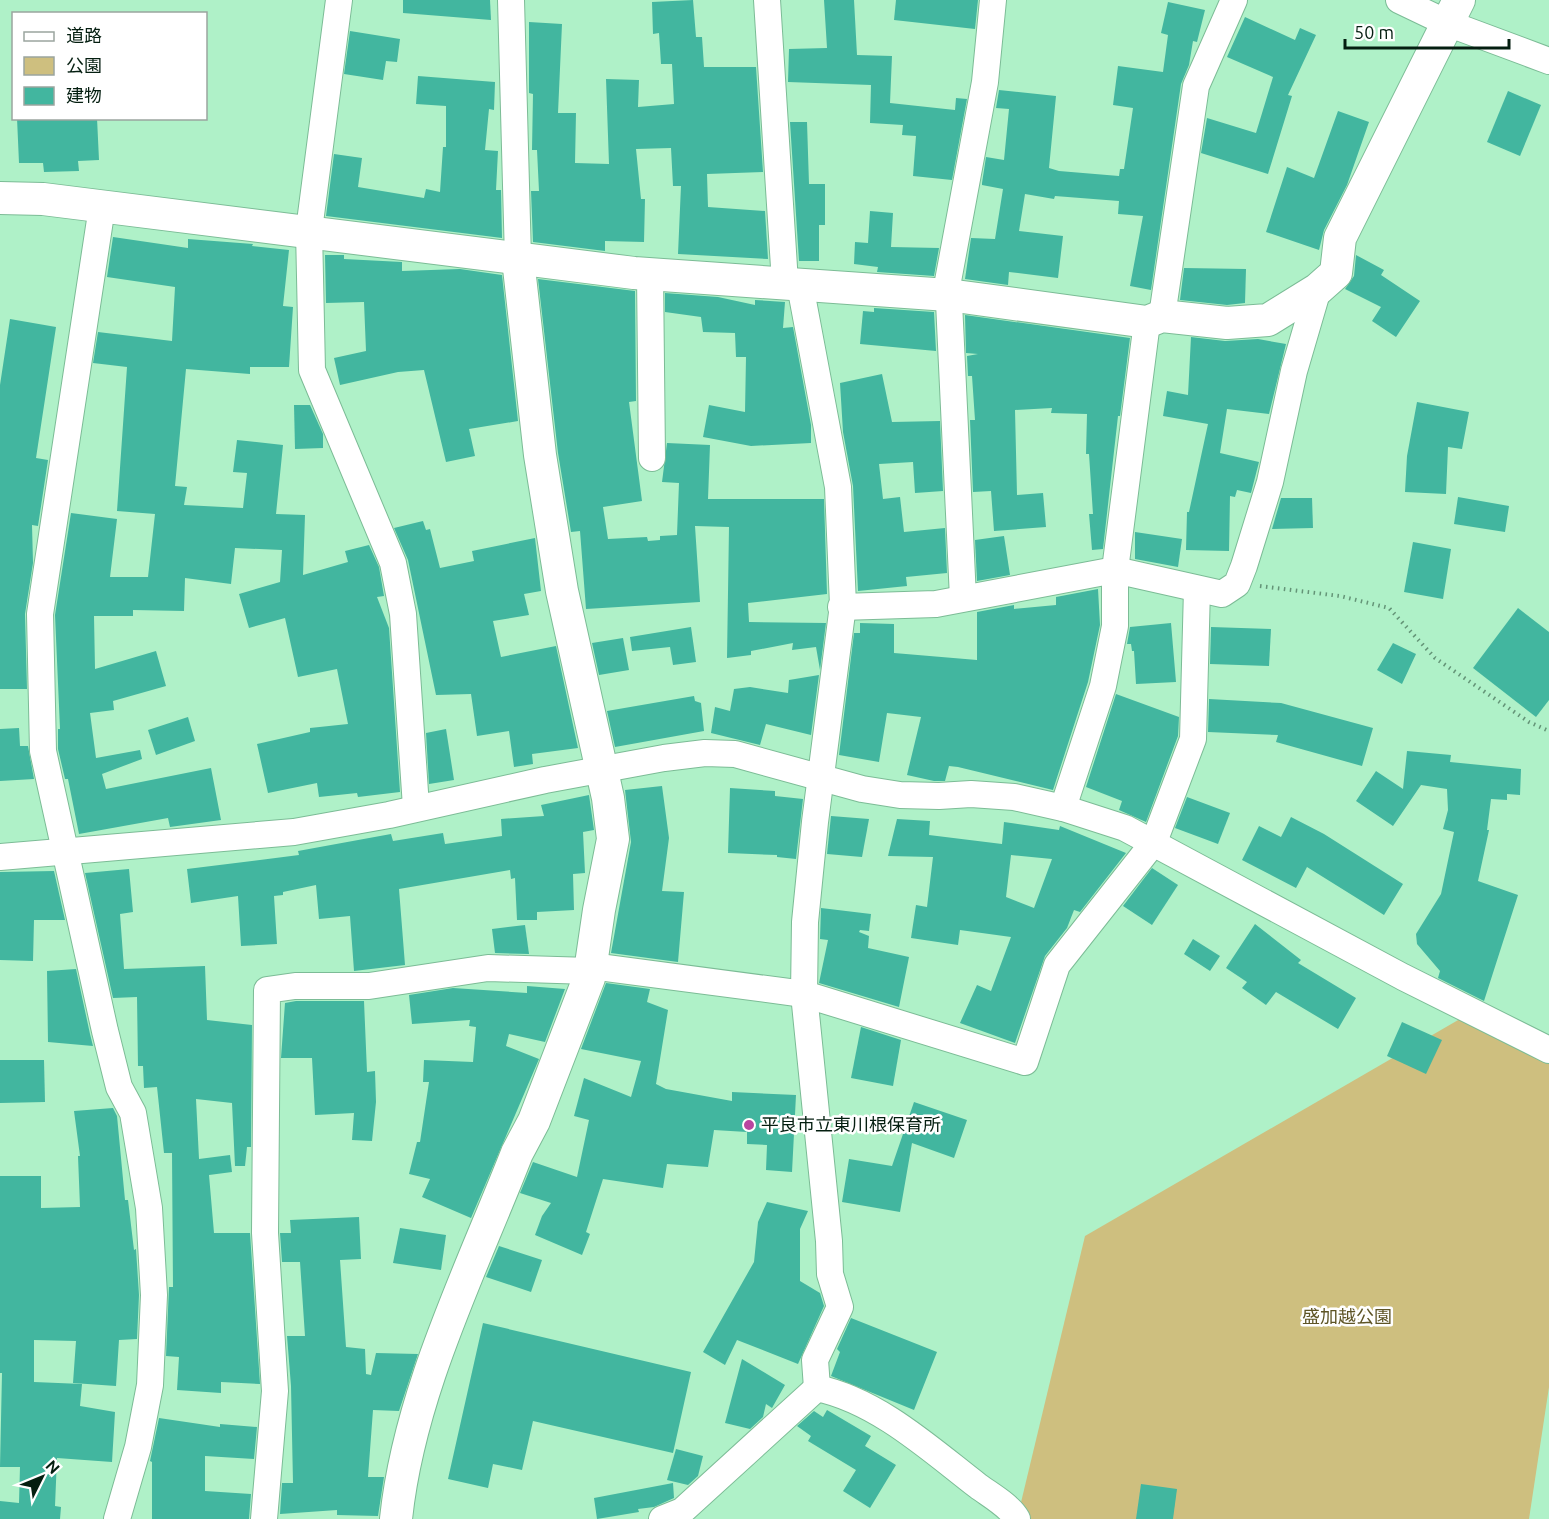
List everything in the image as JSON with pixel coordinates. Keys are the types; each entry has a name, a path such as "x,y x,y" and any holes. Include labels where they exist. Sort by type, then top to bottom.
{"street":[{"path":"339,0 309,230 312,370 393,563 403,614 416,807"},
{"path":"396,1519 400,1474 429,1374 517,1153 534,1121 590,969 613,839 608,798 562,591 541,467 518,259 511,0"},
{"path":"766,0 792,284 838,487 842,607 819,776 805,922 804,994 829,1241 830,1274 840,1307 815,1360 817,1388"},
{"path":"963,598 948,281 986,82 993,0"},
{"path":"1063,808 1103,686 1114,626 1115,570 1154,319 1196,86 1234,0"},
{"path":"1399,0 1453,11 1549,62"},
{"path":"0,198 43,199 309,230 518,259 650,274 948,295 1154,319 1227,323 1268,320 1318,289 1336,273 1340,238 1453,11"},
{"path":"102,207 40,614 43,751 105,1031 119,1087 133,1113 149,1208 154,1295 150,1385 138,1446 117,1519"},
{"path":"650,274 652,458"},
{"path":"842,607 936,604 1115,570 1222,594 1238,584 1270,482 1294,371 1318,289"},
{"path":"264,1519 275,1390 265,1233 267,990 295,986 369,986 488,968 590,969 804,994 1025,1062 1057,965 1154,842 1193,740 1197,589"},
{"path":"0,857 294,832 389,815 416,807 601,769 705,753 735,754 862,789 900,795 1003,796 1063,808 1125,828 1403,977 1549,1050"},
{"path":"662,1519 682,1511 817,1388"},
{"path":"817,1388 834,1392 875,1411 920,1441 1017,1519"}],"path":[{"path":"1238,584 1340,596 1389,608 1435,658 1529,722 1549,731"}],"green space":[{"name":"盛加越公園","path":"1472,1012 1549,1047 1549,1387 1529,1519 1017,1519 1085,1236"}],"building":[{"path":"403,0 490,0 491,20 403,13"},
{"path":"693,0 696,37 702,37 704,67 756,67 763,172 707,174 708,207 765,211 768,259 678,254 681,186 673,186 671,148 636,149 641,199 645,199 644,242 605,241 605,251 533,242 531,191 539,191 537,150 532,150 533,94 529,93 529,22 562,24 558,113 576,113 575,163 609,164 606,79 639,80 638,107 674,104 672,64 661,64 659,33 653,34 652,2"},
{"path":"824,0 854,0 857,55 892,56 890,103 955,110 956,98 967,99 952,180 913,176 916,136 902,135 903,125 870,123 871,85 788,82 789,49 827,48"},
{"path":"896,0 978,0 975,29 894,20"},
{"path":"1168,2 1205,10 1197,42 1193,41 1189,65 1181,84 1151,290 1130,286 1143,216 1118,214 1119,201 1055,196 1054,199 1025,194 1019,231 1063,236 1058,278 1009,272 1008,285 965,279 971,238 995,239 1003,189 982,185 982,183 986,157 1004,160 1009,109 996,108 999,90 1056,96 1049,168 1059,171 1119,176 1120,169 1124,169 1133,108 1113,105 1118,66 1163,72 1168,35 1161,33"},
{"path":"1245,17 1295,40 1300,28 1316,35 1288,95 1292,96 1268,174 1201,153 1207,118 1256,133 1273,77 1227,57"},
{"path":"350,31 400,39 397,62 386,61 383,80 344,74"},
{"path":"418,76 495,82 494,110 489,109 485,150 498,151 496,190 501,190 502,238 326,216 334,154 362,158 358,187 424,198 426,189 440,192 443,147 446,147 446,106 416,104"},
{"path":"1508,91 1541,105 1520,156 1487,142"},
{"path":"1338,111 1369,122 1347,185 1324,230 1319,250 1266,232 1287,167 1314,178"},
{"path":"17,120 97,120 99,160 78,161 79,171 44,172 43,163 19,163"},
{"path":"790,122 807,122 809,184 825,184 825,225 819,225 819,261 799,261"},
{"path":"870,211 893,213 891,247 939,248 934,276 877,272 878,267 854,264 855,242 868,243"},
{"path":"113,237 188,248 188,239 253,244 252,246 289,250 283,306 293,307 289,367 250,367 250,374 186,369 175,486 187,487 184,505 243,508 247,473 233,472 237,440 283,445 276,514 305,515 303,575 348,562 345,551 369,545 379,567 384,596 377,597 389,628 400,792 358,797 357,793 319,797 317,783 268,793 257,744 310,732 310,728 348,724 337,669 298,677 285,618 249,628 239,594 280,582 282,550 235,548 231,584 185,578 184,611 133,610 133,616 94,616 95,669 156,651 166,686 113,701 114,710 90,713 96,758 140,750 142,759 102,774 106,789 211,768 221,820 170,827 168,818 79,834 68,779 65,779 58,749 58,729 60,729 55,615 71,513 117,519 110,577 148,577 155,514 117,511 127,367 93,363 98,332 172,341 175,287 107,277"},
{"path":"325,255 344,255 344,259 402,262 402,271 460,269 502,275 518,421 469,429 475,456 446,462 424,370 398,372 340,385 334,358 366,351 364,302 326,303"},
{"path":"1356,255 1384,270 1381,275 1420,301 1396,337 1372,321 1381,307 1345,289 1354,276"},
{"path":"1184,268 1246,269 1245,303 1227,305 1180,300"},
{"path":"538,279 635,291 636,401 629,402 642,501 603,507 608,539 647,537 648,541 660,540 660,536 677,535 679,483 662,482 667,443 710,445 708,499 824,499 827,594 748,603 749,622 826,623 820,670 816,647 792,650 793,643 751,651 751,655 727,658 729,527 695,526 700,602 586,609 580,531 571,532 558,453"},
{"path":"665,293 718,297 755,305 755,300 785,302 783,328 793,327 811,425 811,443 751,446 703,437 709,405 745,412 746,357 736,357 735,333 703,332 701,317 665,312"},
{"path":"874,308 934,312 936,351 860,344 863,311 874,312"},
{"path":"965,315 1130,338 1120,416 1118,416 1103,549 1092,550 1089,514 1093,514 1089,454 1086,454 1087,414 1051,413 1052,408 1015,410 1017,495 1043,493 1046,527 994,531 991,491 973,492 970,420 975,420 972,376 968,376 967,356 978,354 966,353"},
{"path":"10,319 56,327 36,458 48,460 38,526 32,525 33,563 25,614 27,689 0,689 0,385"},
{"path":"1191,337 1225,341 1258,339 1286,344 1269,414 1227,409 1220,453 1259,462 1251,493 1237,490 1235,497 1230,496 1229,551 1186,550 1187,512 1189,512 1208,424 1163,416 1167,391 1188,395"},
{"path":"882,374 892,422 940,421 943,491 915,493 913,462 879,464 883,499 900,497 904,532 945,528 947,573 906,577 907,586 858,591 853,486 843,432 840,383"},
{"path":"1417,402 1469,412 1462,449 1448,447 1446,494 1405,492 1407,456"},
{"path":"294,405 310,405 323,434 323,448 295,449"},
{"path":"1458,497 1509,506 1505,532 1454,524"},
{"path":"1281,498 1312,498 1313,528 1272,529"},
{"path":"423,521 426,530 430,529 440,568 474,561 472,551 535,538 541,591 524,594 529,615 493,621 501,657 556,646 578,748 532,754 533,764 514,767 509,731 477,736 471,694 436,695 408,560 394,528"},
{"path":"1135,532 1182,539 1178,567 1135,559"},
{"path":"1004,536 1010,575 977,581 975,540"},
{"path":"1413,542 1451,549 1443,599 1404,592"},
{"path":"1098,589 1100,625 1088,682 1053,790 949,766 945,781 907,775 921,717 887,713 879,762 839,755 854,633 860,633 860,623 894,624 894,653 977,660 977,612 1014,605 1014,609 1056,605 1056,597"},
{"path":"1518,608 1549,632 1549,700 1536,717 1473,668"},
{"path":"1171,623 1176,682 1136,684 1134,651 1132,651 1131,644 1127,644 1130,627"},
{"path":"691,627 696,662 673,665 670,647 632,651 630,637"},
{"path":"1211,627 1271,629 1269,666 1210,664"},
{"path":"623,638 629,670 599,675 592,643"},
{"path":"1393,643 1416,654 1402,684 1377,670"},
{"path":"819,675 811,735 766,724 760,745 711,733 715,707 730,711 734,689 750,687 788,693 789,680"},
{"path":"1116,694 1179,717 1178,736 1146,822 1119,810 1122,801 1086,787"},
{"path":"694,696 695,701 701,703 704,731 615,747 607,711"},
{"path":"1209,699 1281,703 1373,728 1362,766 1276,742 1278,735 1208,732"},
{"path":"188,717 195,741 156,755 148,730"},
{"path":"19,728 20,746 28,746 34,779 0,781 0,729"},
{"path":"446,729 454,780 429,784 426,733"},
{"path":"1407,751 1451,755 1450,762 1521,769 1520,795 1507,794 1507,800 1491,799 1487,830 1489,830 1478,881 1518,895 1484,1001 1438,978 1440,971 1417,944 1416,934 1441,894 1454,832 1443,829 1448,810 1447,789 1421,785 1393,826 1356,801 1376,771 1403,789"},
{"path":"662,786 669,838 662,891 684,892 678,962 611,953 631,842 625,790"},
{"path":"730,788 775,791 775,796 803,799 796,859 777,857 777,855 728,853"},
{"path":"589,795 594,830 583,832 585,873 573,874 574,910 537,912 537,920 517,920 515,878 511,879 510,870 399,889 405,965 354,971 350,916 319,919 316,885 274,896 277,944 241,946 238,896 191,903 187,869 299,855 298,851 391,834 393,841 443,833 445,844 502,836 501,819 544,816 541,805"},
{"path":"1187,797 1230,813 1218,844 1175,828"},
{"path":"831,816 869,819 862,857 827,854"},
{"path":"1291,817 1324,834 1403,884 1384,915 1307,867 1296,888 1242,860 1259,826 1281,837"},
{"path":"897,819 930,821 929,835 1002,844 1004,822 1059,830 1060,826 1126,853 1080,912 1074,910 1067,928 1045,956 1015,1043 960,1023 977,985 991,991 1011,937 960,930 958,945 911,938 916,905 927,907 933,857 888,856","holes":["1011,855 1052,859 1034,908 1006,897"]},
{"path":"1152,868 1178,885 1152,925 1123,906"},
{"path":"129,869 133,912 120,914 124,969 205,966 207,1020 252,1025 251,1147 247,1147 245,1166 235,1166 232,1103 196,1099 199,1159 230,1155 232,1172 209,1175 214,1233 250,1233 260,1384 221,1382 221,1393 177,1390 179,1357 166,1356 169,1287 173,1287 172,1153 164,1153 157,1087 144,1088 143,1066 138,1066 137,997 113,998 85,873"},
{"path":"54,871 65,920 34,920 33,961 0,960 0,872"},
{"path":"821,908 871,914 869,931 860,930 859,932 869,936 868,948 909,957 899,1007 819,983 828,940 820,939"},
{"path":"1255,924 1301,960 1298,963 1356,998 1338,1029 1276,992 1266,1005 1242,988 1247,982 1226,968"},
{"path":"525,925 529,954 495,953 492,929"},
{"path":"1193,939 1220,956 1210,971 1184,954"},
{"path":"76,969 93,1046 48,1042 47,971"},
{"path":"606,983 650,989 647,1002 668,1010 656,1084 666,1089 732,1101 732,1092 796,1095 792,1172 766,1170 767,1145 747,1144 747,1132 714,1130 708,1167 667,1164 663,1188 603,1179 586,1232 590,1234 582,1255 535,1235 542,1216 551,1203 520,1193 533,1162 577,1177 589,1120 574,1116 584,1078 631,1097 641,1061 581,1049"},
{"path":"527,986 565,989 545,1042 509,1034 506,1046 539,1059 471,1218 422,1197 430,1179 409,1174 417,1142 420,1142 429,1082 423,1082 424,1060 473,1062 476,1027 469,1026 470,1020 412,1024 409,995 453,988 527,993"},
{"path":"364,1001 367,1072 375,1071 376,1102 372,1141 352,1140 354,1113 315,1115 312,1058 281,1058 285,1003"},
{"path":"1402,1022 1442,1040 1426,1074 1387,1056"},
{"path":"861,1027 901,1040 893,1086 851,1078"},
{"path":"0,1060 44,1060 45,1102 0,1103"},
{"path":"914,1102 967,1120 954,1158 912,1143 900,1212 842,1202 849,1159 892,1166"},
{"path":"113,1108 117,1116 125,1200 128,1200 134,1250 136,1249 139,1295 137,1339 119,1340 116,1386 73,1383 76,1341 34,1340 34,1382 82,1384 80,1406 115,1412 112,1462 57,1458 55,1506 61,1507 60,1519 0,1519 0,1501 19,1503 20,1467 0,1467 2,1373 0,1373 0,1176 41,1176 41,1208 80,1207 78,1156 80,1156 74,1111"},
{"path":"767,1202 808,1211 800,1229 800,1281 820,1293 824,1306 798,1364 737,1340 725,1365 703,1352 754,1262 758,1222"},
{"path":"359,1217 361,1259 340,1260 346,1347 365,1349 366,1374 371,1375 376,1353 418,1354 399,1411 373,1410 368,1477 384,1477 378,1516 337,1515 337,1510 280,1514 282,1483 293,1483 291,1386 287,1336 305,1336 300,1262 282,1262 280,1233 291,1233 290,1220"},
{"path":"400,1228 446,1235 441,1270 393,1263"},
{"path":"499,1246 542,1260 531,1292 486,1277"},
{"path":"851,1318 937,1352 914,1410 831,1376 840,1352 837,1349"},
{"path":"483,1323 691,1372 673,1453 533,1421 522,1470 493,1464 488,1488 448,1479"},
{"path":"742,1359 785,1385 772,1408 766,1404 763,1417 750,1429 725,1423"},
{"path":"827,1410 871,1436 865,1446 896,1465 870,1508 843,1491 856,1470 808,1441 811,1436 797,1426 814,1411 823,1417"},
{"path":"159,1418 220,1427 220,1424 257,1427 254,1459 205,1456 205,1491 251,1494 249,1519 152,1519 152,1462 150,1461"},
{"path":"676,1449 703,1456 698,1476 688,1485 667,1480"},
{"path":"673,1483 674,1498 654,1507 638,1509 639,1512 597,1519 594,1498"},
{"path":"1141,1484 1177,1489 1173,1519 1136,1519"}],"place":[{"name":"平良市立東川根保育所","path":"749,1125"}]}
